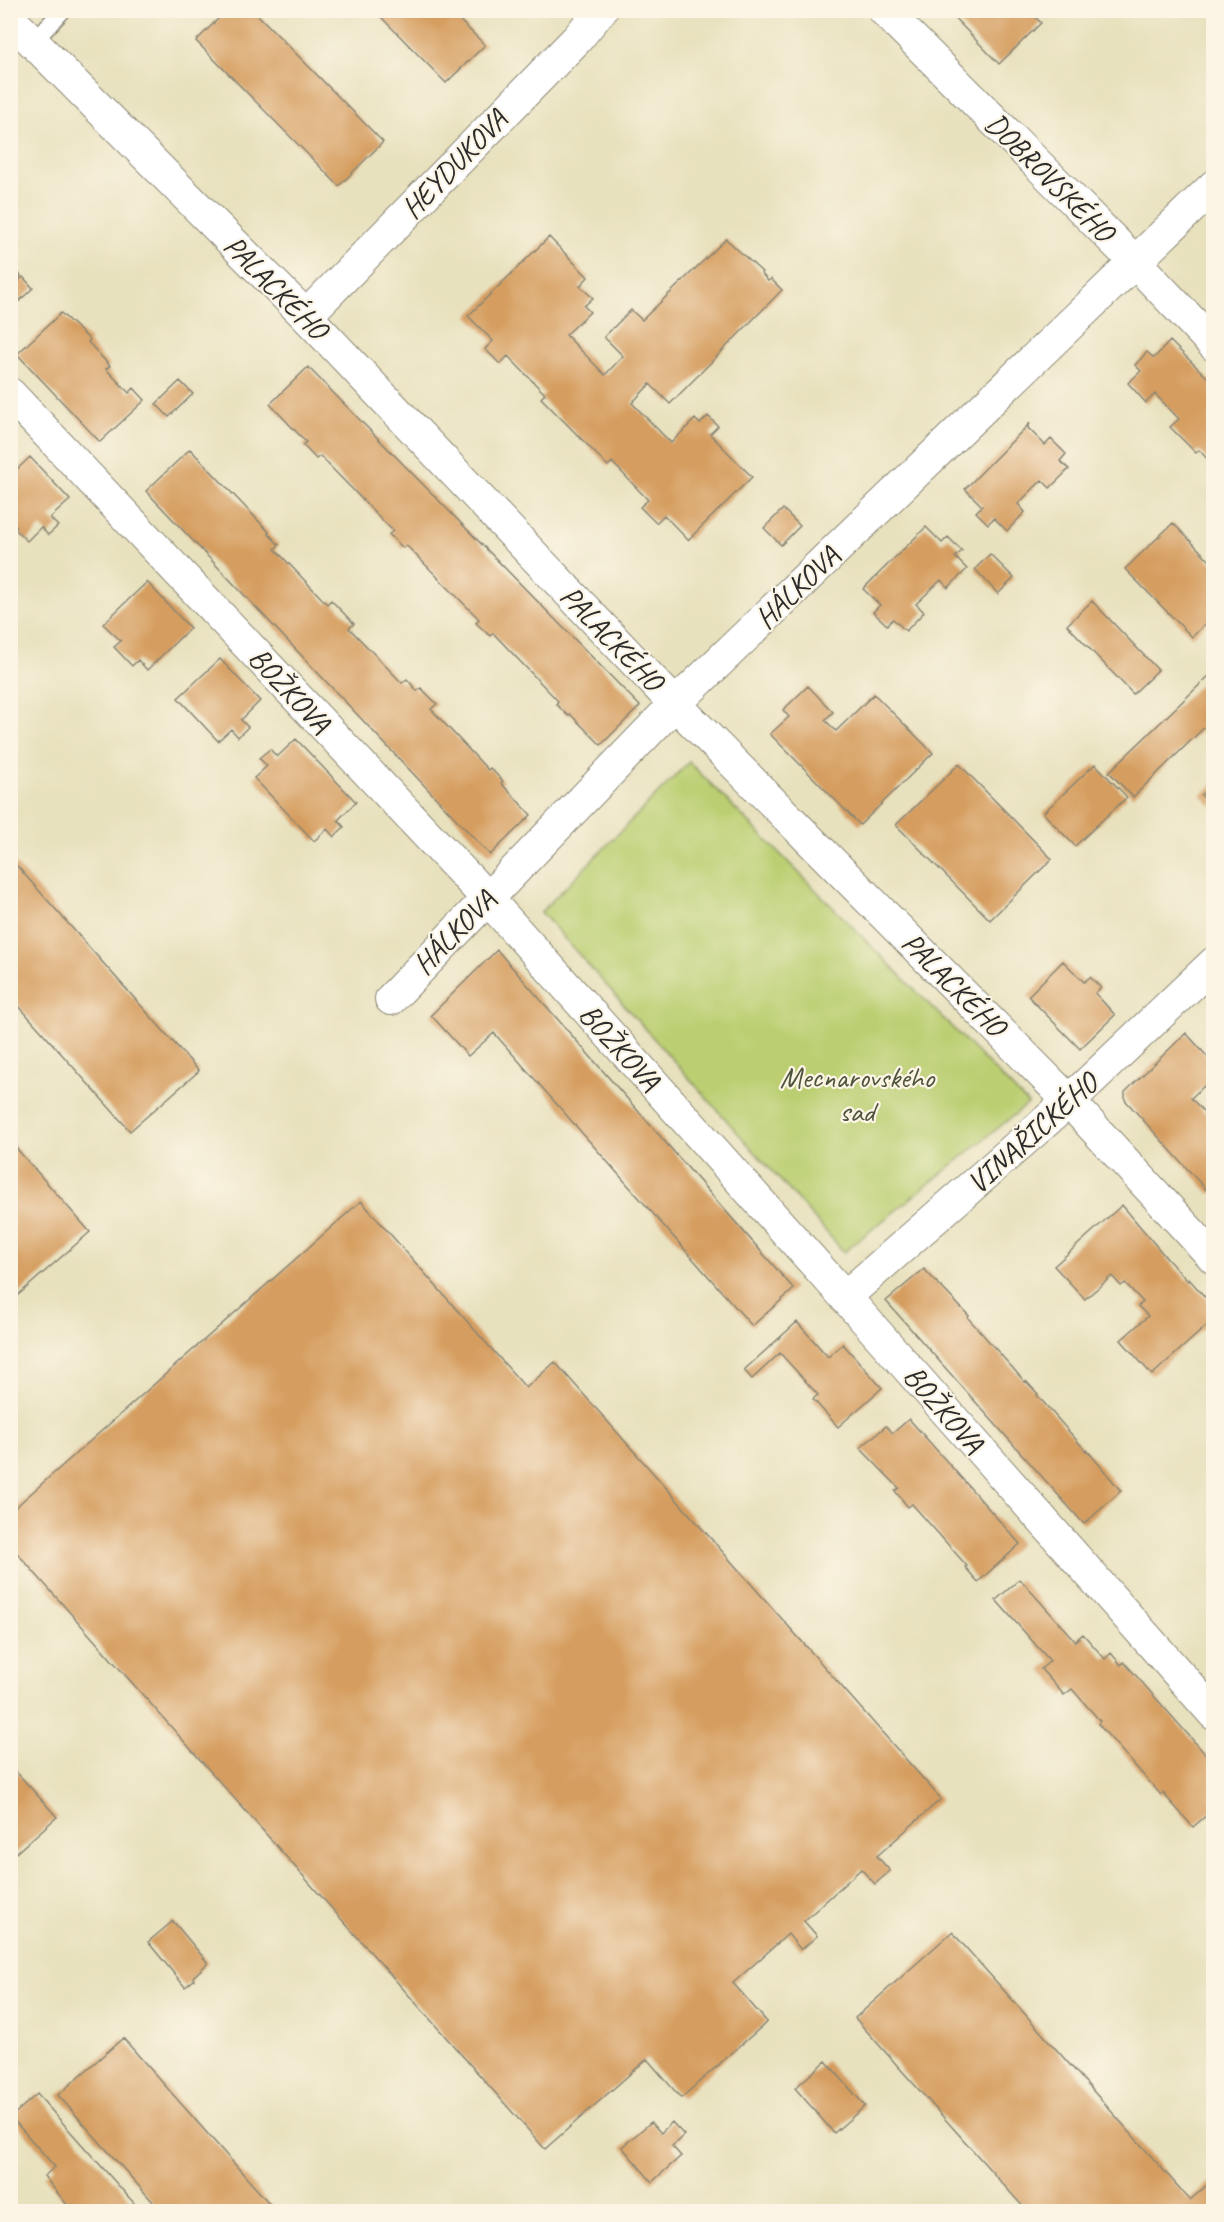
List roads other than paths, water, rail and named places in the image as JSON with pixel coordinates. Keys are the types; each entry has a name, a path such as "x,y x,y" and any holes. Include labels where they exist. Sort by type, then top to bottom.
{"street":[{"name":"HEYDUKOVA","path":"306,316 568,48 601,10"},
{"name":"DOBROVSKÉHO","path":"884,10 1135,262 1214,345"},
{"name":"PALACKÉHO","path":"10,19 306,316 675,704 1070,1101 1214,1258"},
{"name":"HÁLKOVA","path":"391,999 675,704 1214,186"},
{"name":"BOŽKOVA","path":"10,394 487,898 1214,1714"},
{"name":"VINAŘICKÉHO","path":"845,1298 1070,1101 1214,963"}],"lane":[{"path":"33,42 63,10"}],"park label":[{"name":"Mecnarovského sad","path":"857,1094"}]}
